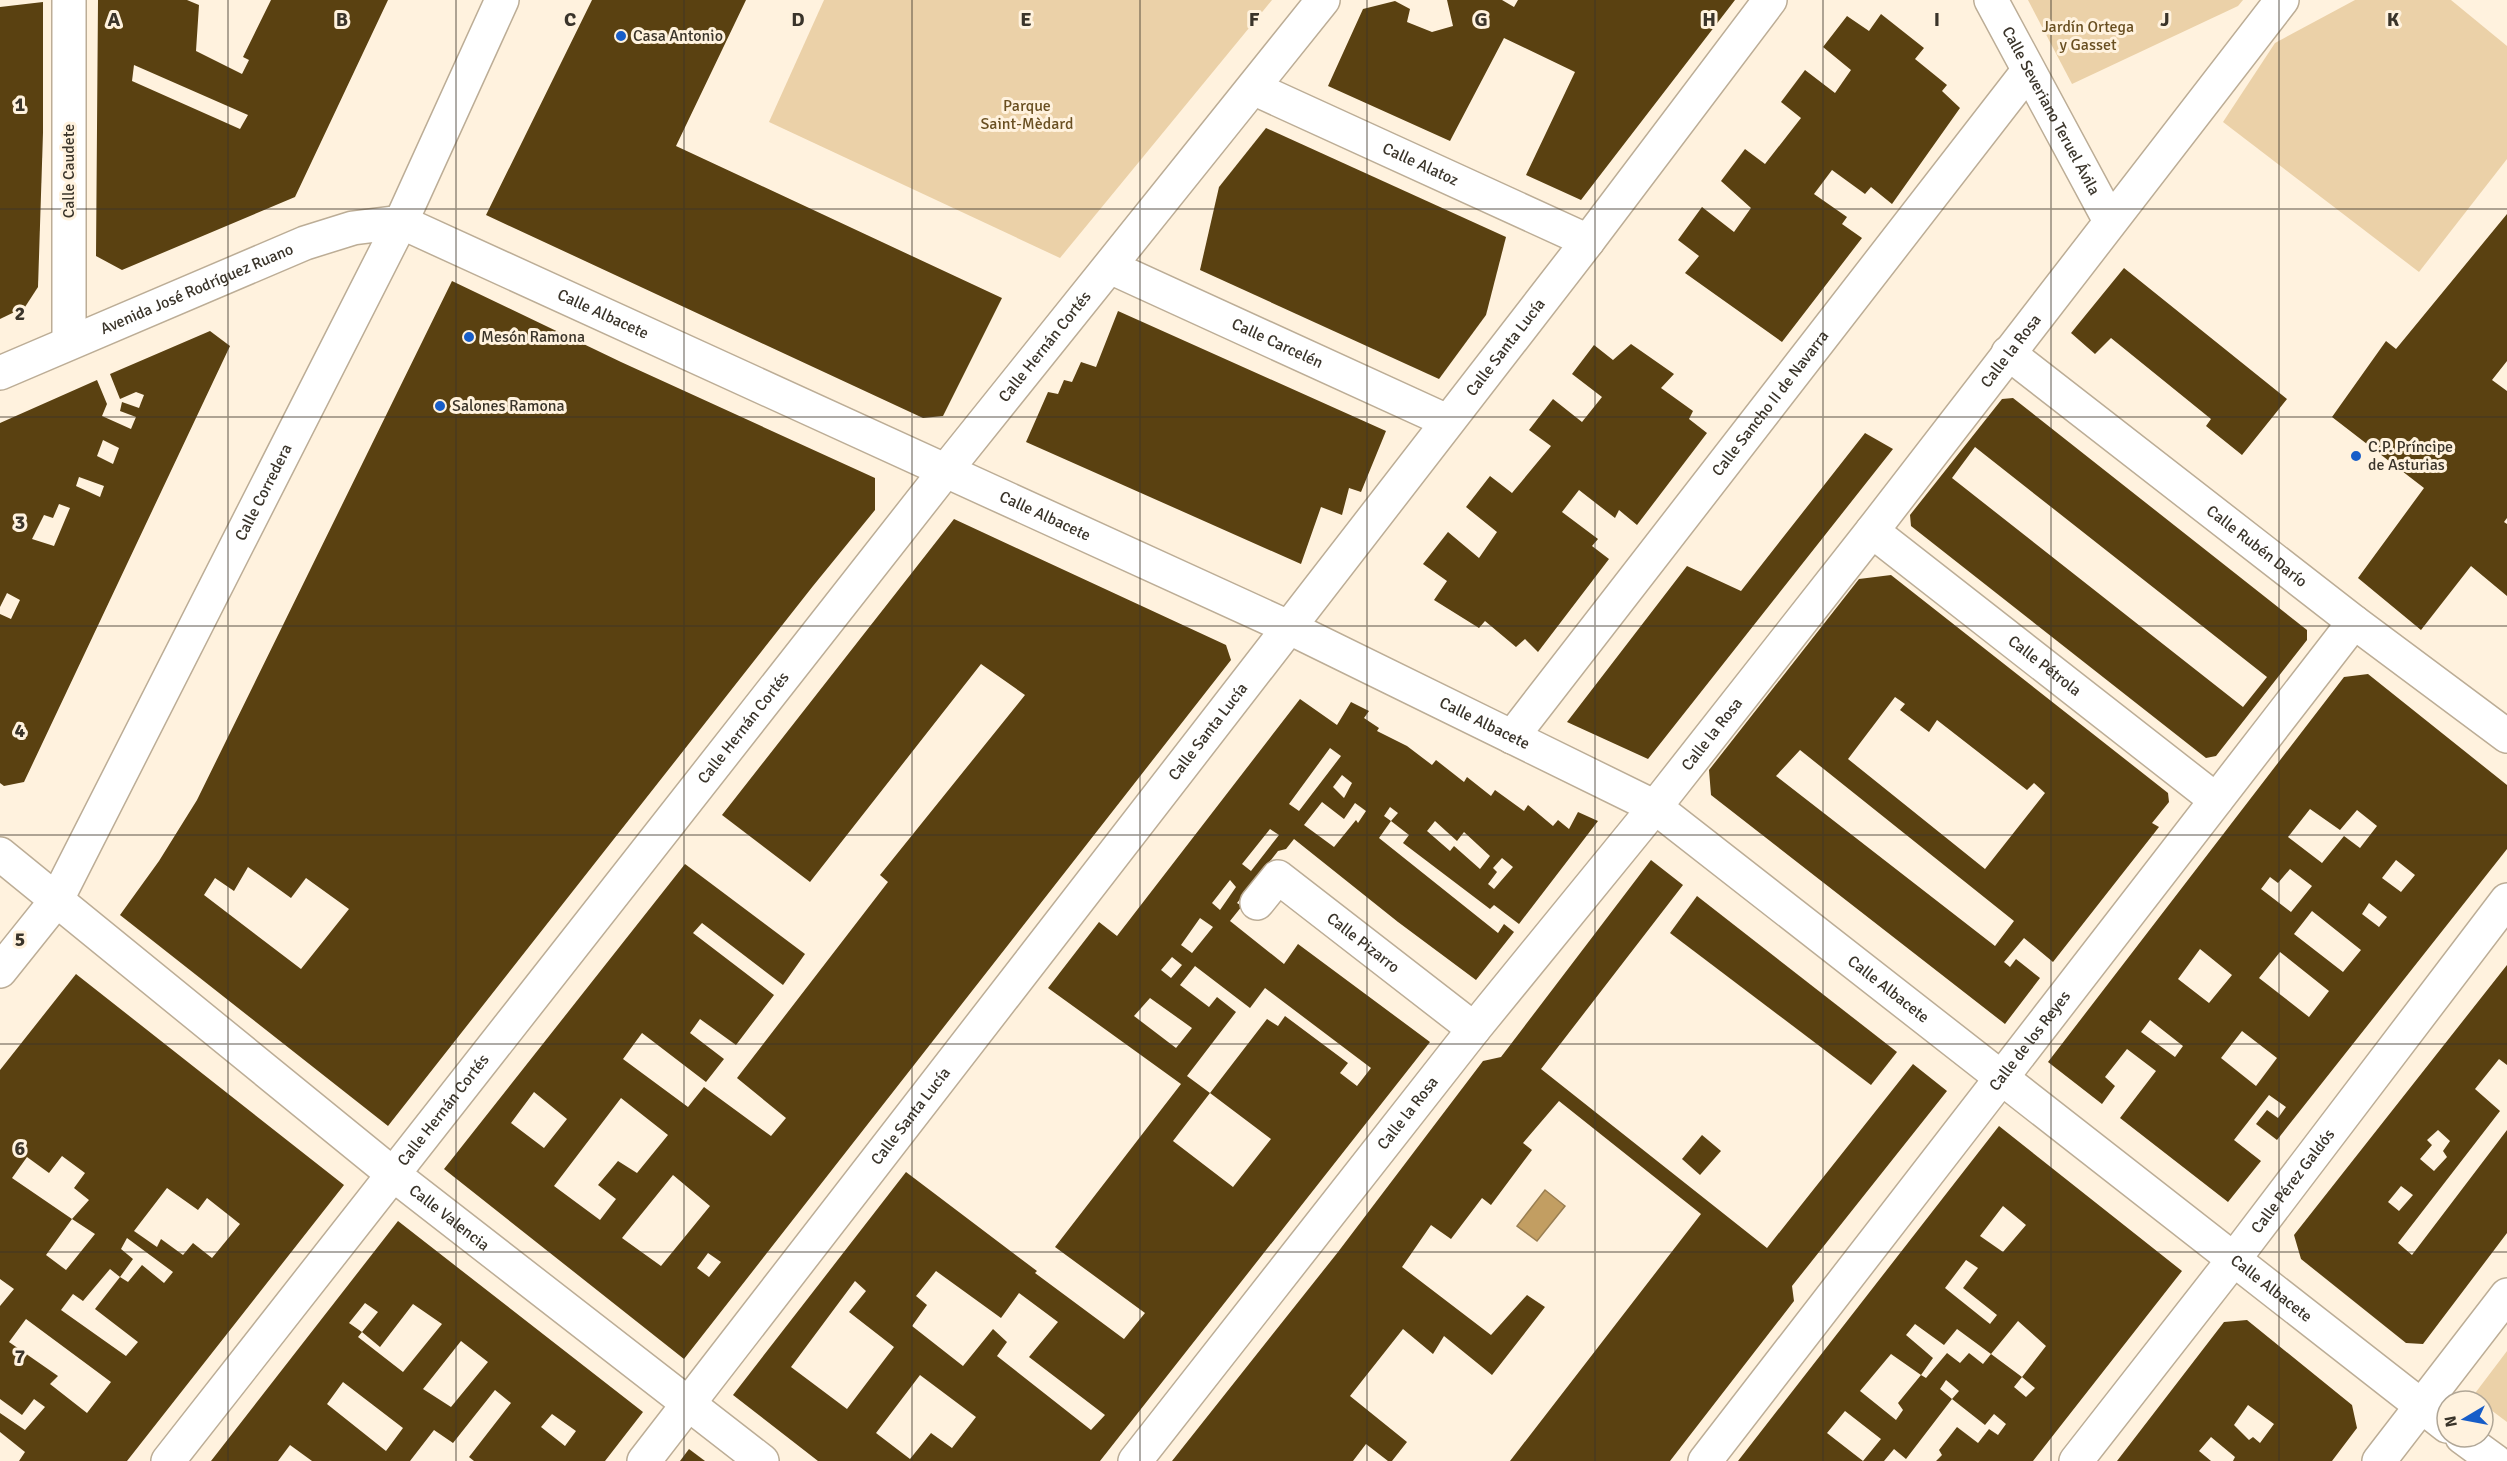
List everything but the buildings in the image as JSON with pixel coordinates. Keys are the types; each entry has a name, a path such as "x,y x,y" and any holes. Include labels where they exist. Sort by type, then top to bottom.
{"street":[{"name":"Calle Caudete","path":"69,0 69,342"},
{"name":"Calle Corredera","path":"0,970 56,901 401,222 502,0"},
{"name":"Calle Hernán Cortés","path":"168,1461 946,470 1323,0"},
{"name":"Calle Santa Lucía","path":"644,1461 1587,241 1770,0"},
{"name":"Calle Severiano Teruel Ávila","path":"1991,0 2110,221"},
{"name":"Calle la Rosa","path":"1135,1461 1474,1029 1655,807 1872,531 2282,0"},
{"name":"Calle Sancho II de Navarra","path":"1512,737 2028,71"},
{"name":"Calle Alatoz","path":"1253,88 1587,241"},
{"name":"Avenida José Rodríguez Ruano","path":"0,373 305,243 353,228 401,222"},
{"name":"Calle Albacete","path":"401,222 1288,627 1655,807 2435,1417"},
{"name":"Calle Carcelén","path":"1110,267 1447,420"},
{"name":"Calle Rubén Darío","path":"2008,353 2354,622 2507,735"},
{"name":"Calle Pétrola","path":"1872,531 2216,800"},
{"name":"Calle de los Reyes","path":"1705,1461 2354,622"},
{"name":"Calle Valencia","path":"0,854 394,1175 762,1461"},
{"name":"Calle Pizarro","path":"1257,903 1278,877 1474,1029"},
{"name":"Calle Pérez Galdós","path":"2076,1461 2234,1259 2507,900"},
{"path":"2379,1461 2507,1295"},
{"path":"2478,1449 2495,1461"}],"green space":[{"name":"Parque Saint-Mèdard","path":"824,0 1272,0 1060,258 769,122"},
{"name":"Jardín Ortega y Gasset","path":"2028,0 2243,0 2238,6 2072,84"},
{"path":"2355,0 2451,0 2507,46 2507,159 2419,272 2223,122 2275,43"},
{"path":"2507,1351 2507,1422 2495,1413 2495,1389 2478,1389"}],"shaded area":[{"path":"1545,1190 1565,1206 1537,1241 1517,1226"}],"place":[{"name":"Casa Antonio","path":"621,36"},
{"name":"Mesón Ramona","path":"469,337"},
{"name":"Salones Ramona","path":"440,406"},
{"name":"C.P. Príncipe de Asturias","path":"2356,456"}]}
